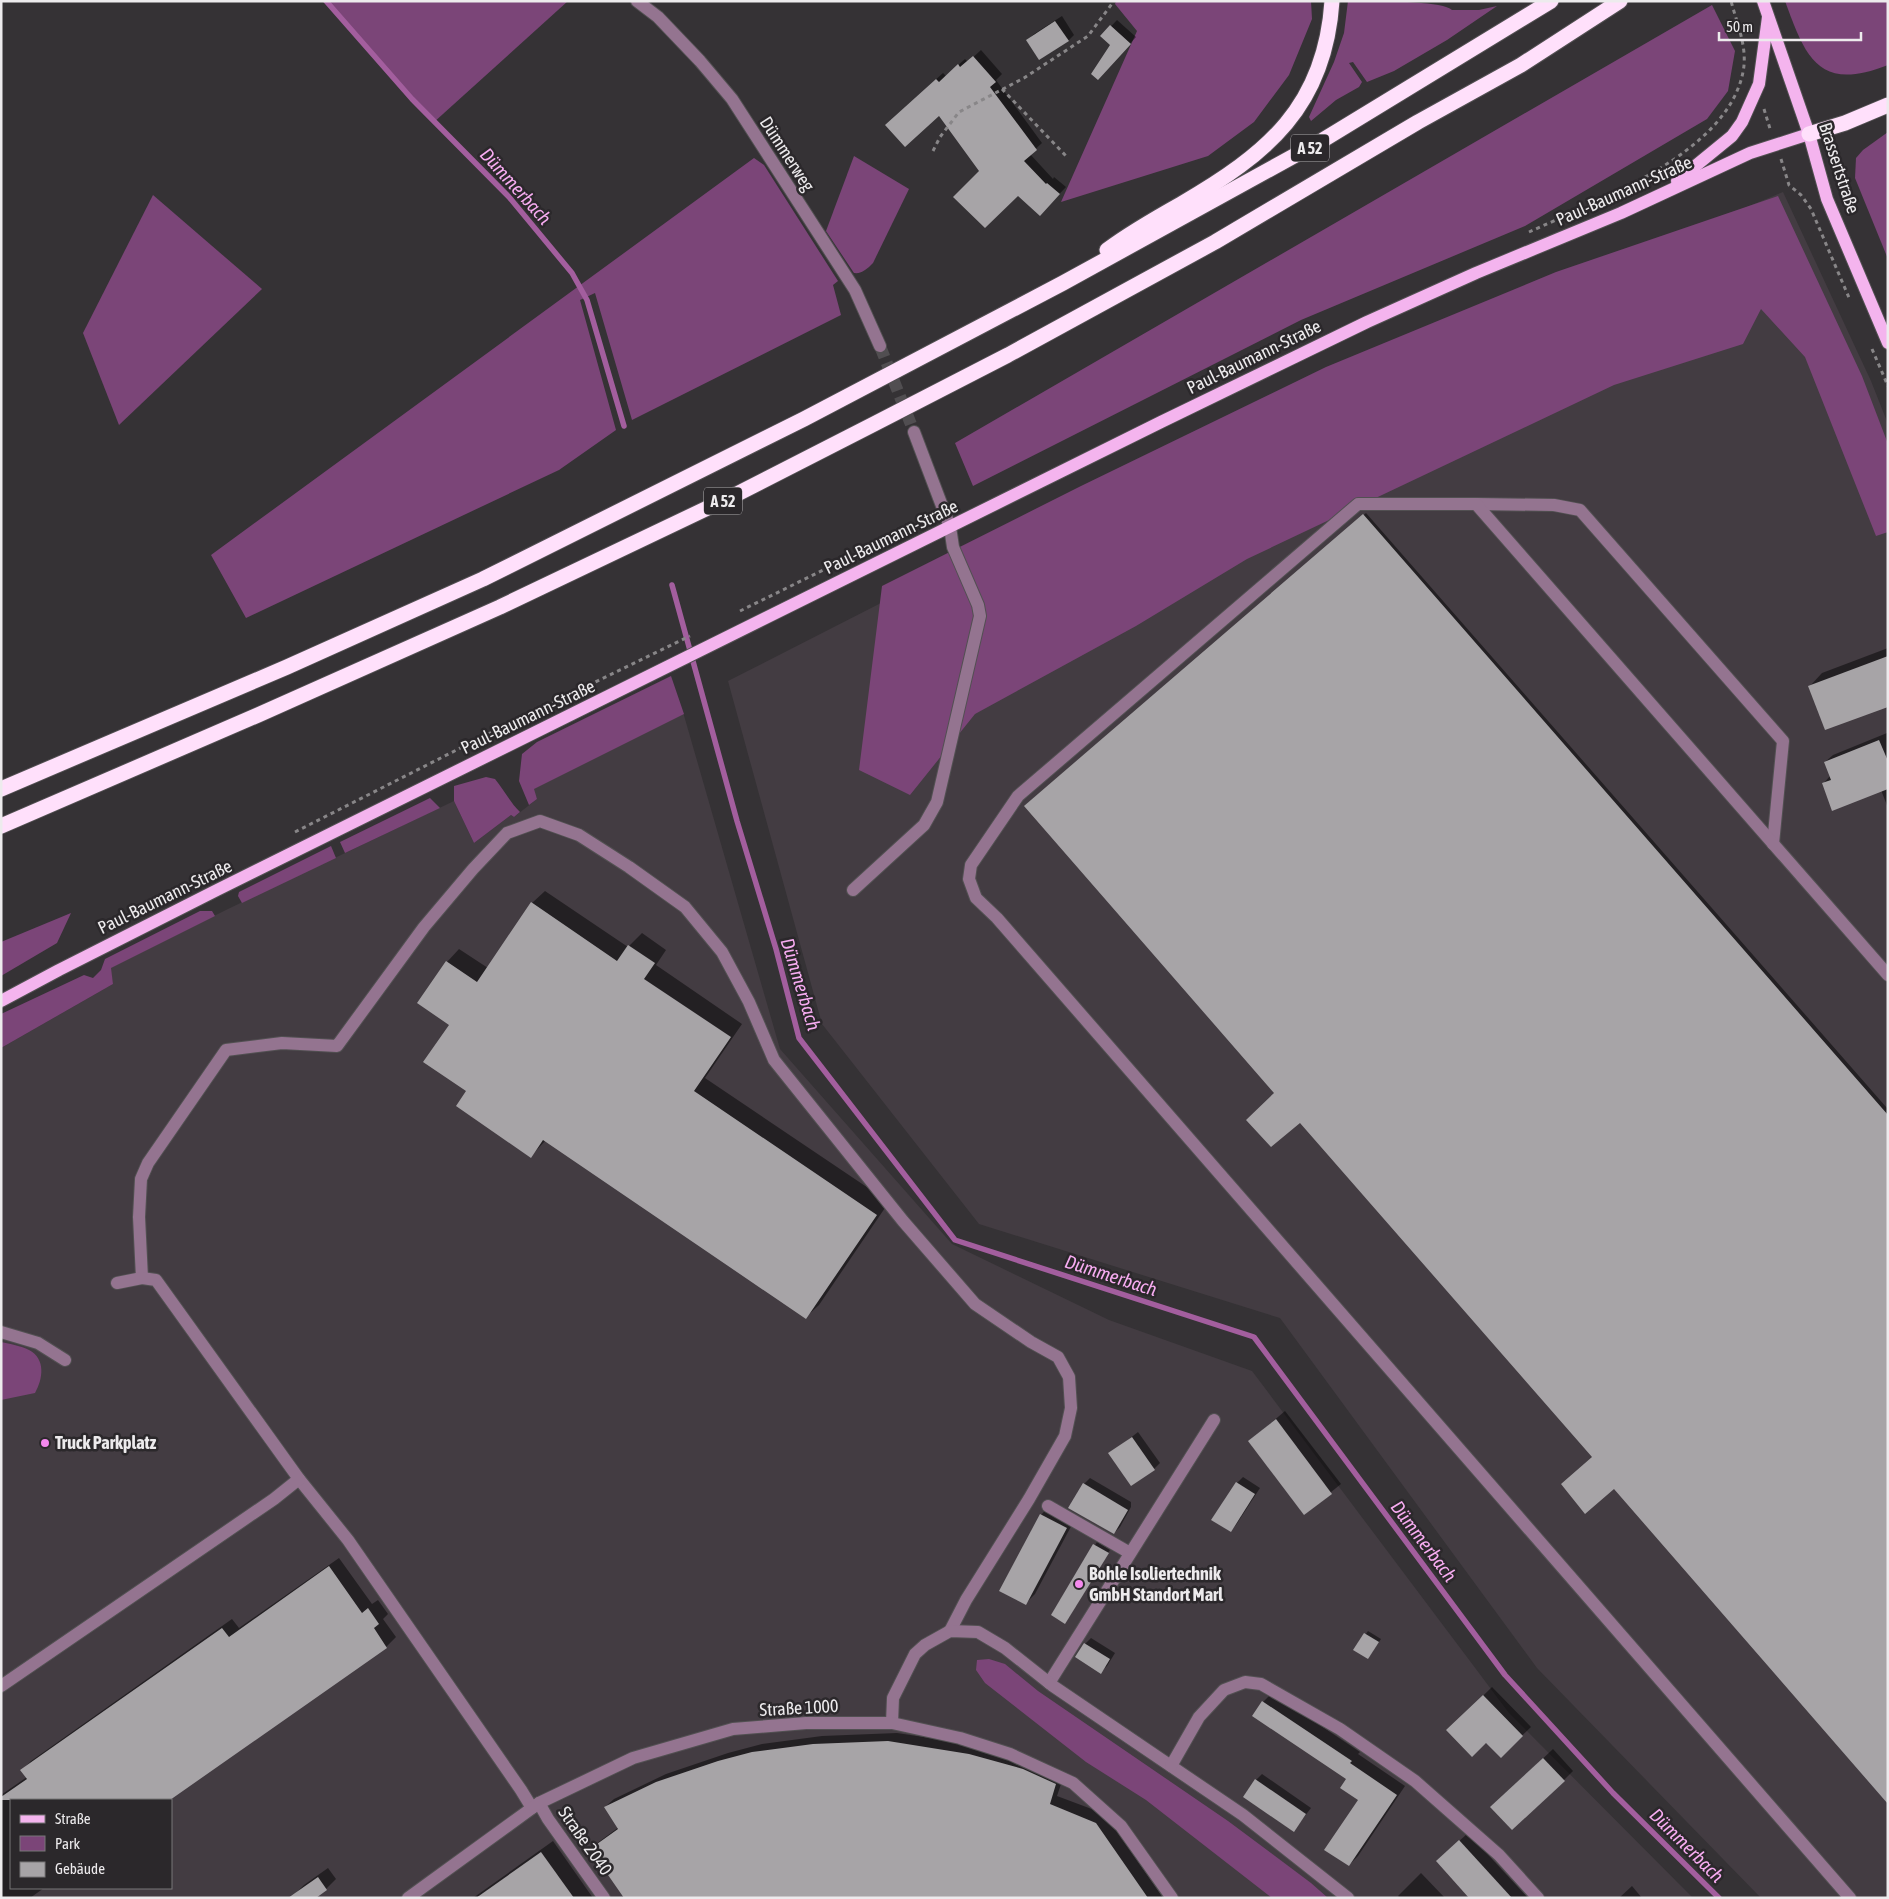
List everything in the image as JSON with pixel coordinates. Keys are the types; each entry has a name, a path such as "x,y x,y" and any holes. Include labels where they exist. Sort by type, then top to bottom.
{"highway":[{"path":"1063,284 1133,230 1228,174 1261,149 1288,122 1312,87 1320,68 1326,48 1332,1"},
{"name":"A 52","path":"1,789 278,671 483,580 804,419 1063,284 1323,140 1551,1"},
{"name":"A 52","path":"1,826 258,715 500,607 620,551 857,433 1008,355 1215,242 1418,122 1521,64 1620,1"},
{"path":"1809,134 1845,123 1888,105"}],"main road":[{"name":"Brassertstraße","path":"1763,1 1809,134 1828,199 1888,343"},
{"path":"1663,193 1732,136 1753,101 1759,84 1769,15"},
{"name":"Paul-Baumann-Straße","path":"1,1001 96,950 1367,322 1476,273 1621,213 1725,164 1809,134"}],"street":[{"name":"Dümmerweg","path":"637,1 658,17 688,48 732,99 854,290 880,346"},
{"path":"853,890 924,825 937,802 980,616 978,605 954,547 950,527 914,432"},
{"path":"1773,844 1783,741 1580,510 1554,505 1358,504 1018,796 972,864 969,879 976,898 997,918 1183,1130 1850,1898"},
{"path":"1476,504 1888,975"},
{"path":"117,1283 142,1278 139,1217 141,1179 148,1163 226,1050 282,1043 337,1046 424,927 508,833 540,821 579,836 629,867 685,907 722,952 750,1002 774,1060 904,1221 975,1304 1031,1342 1058,1357 1069,1377 1070,1408 1065,1436 966,1600 950,1631"},
{"name":"Straße 2040","path":"142,1278 156,1280 299,1479 348,1540 521,1790 548,1819 604,1898"},
{"path":"1,1332 38,1343 66,1360"},
{"path":"1049,1683 1214,1420"},
{"path":"1,1686 274,1499 299,1479"},
{"path":"1048,1506 1130,1554"},
{"path":"892,1724 894,1698 915,1654 925,1645 950,1631 978,1632 1005,1648 1049,1683 1243,1814 1348,1898"},
{"path":"1171,1766 1199,1717 1224,1690 1245,1682 1261,1684 1340,1729 1415,1781 1499,1855 1538,1898"},
{"name":"Straße 1000","path":"408,1898 535,1805 633,1758 733,1730 806,1723 892,1724 960,1738 1010,1754 1073,1783 1121,1826 1172,1898"}],"path":[{"path":"933,151 940,137 959,112 1024,78 1088,36 1114,1"},
{"path":"1525,234 1623,188 1669,162 1711,130 1737,91 1743,71 1744,51 1731,1"},
{"path":"1002,89 1066,157"},
{"path":"1753,101 1764,107 1790,184 1811,209 1853,306"},
{"path":"1868,342 1888,386"},
{"path":"740,611 882,541"},
{"path":"677,642 696,633"}],"shaded area":[{"path":"1783,192 1871,381 1888,424 1888,1898 1761,1898 1537,1668 1280,1318 979,1224 822,1024 728,681 1273,403"},
{"path":"683,712 780,1049 952,1244 1109,1320 1252,1371 1509,1713 1693,1898 1,1898 1,1048 113,984 110,968 228,909 454,801 474,843 511,815 514,817 537,799 533,789"}],"green space":[{"path":"327,1 568,1 433,123"},
{"path":"1116,1 1311,1 1312,19 1289,75 1254,122 1208,156 1061,202 1137,31 1115,4"},
{"path":"1348,1 1434,4 1452,10 1479,10 1497,6 1447,40 1394,71 1367,82 1353,62 1349,63 1362,82 1359,87 1336,100 1311,121 1309,117 1334,62 1344,33"},
{"path":"1785,1 1888,1 1888,65 1846,75 1831,72 1818,65 1800,39"},
{"path":"1712,5 1735,51 1728,91 1707,119 1525,226 1301,320 973,486 955,443"},
{"path":"1888,132 1888,259 1855,178 1856,158 1863,150"},
{"path":"854,156 909,189 873,263 860,273 854,273 826,231"},
{"path":"754,158 764,165 838,281 833,285 841,315 632,420 595,293 580,300 616,430 559,470 246,618 211,555"},
{"path":"153,195 262,289 119,425 83,333"},
{"path":"1778,196 1862,376 1888,444 1888,532 1876,536 1805,357 1761,309 1743,344 1614,385 1247,559 1136,626 975,714 910,795 859,770 882,586 1081,486 1326,367 1556,272"},
{"path":"671,676 684,714 534,789 537,799 529,805 519,781 522,754 537,742"},
{"path":"486,777 495,779 520,812 514,817 511,815 474,843 454,801 454,786"},
{"path":"430,798 440,808 345,853 340,842"},
{"path":"331,846 336,858 242,903 238,896 239,892"},
{"path":"200,911 212,911 215,916 111,968 113,984 1,1048 1,1014 84,975 93,978 101,970 105,959"},
{"path":"71,913 57,943 1,976 1,942"},
{"path":"1,1342 29,1350 38,1359 41,1376 35,1393 1,1400"},
{"path":"989,1659 1005,1664 1038,1691 1228,1821 1311,1883 1328,1898 1272,1898 1146,1800 1086,1762 985,1683 976,1670 977,1660"}],"building":[{"path":"1055,21 1069,41 1039,60 1026,40"},
{"path":"1110,25 1131,44 1098,80 1091,74 1110,45 1100,36"},
{"path":"973,56 996,82 990,87 1037,150 1024,161 1046,184 1060,194 1040,216 1018,196 985,228 953,197 979,171 939,116 905,147 885,125 936,79 939,82 958,64 960,67"},
{"path":"1363,514 1888,1115 1888,1804 1614,1489 1585,1514 1561,1484 1592,1457 1300,1123 1271,1147 1246,1120 1274,1093 1024,806"},
{"path":"1888,656 1888,707 1825,730 1808,686"},
{"path":"1879,740 1888,761 1888,789 1832,811 1822,783 1831,780 1824,762"},
{"path":"531,902 617,961 628,945 655,963 644,979 731,1037 694,1091 877,1215 806,1319 543,1140 531,1158 456,1106 466,1091 423,1062 449,1025 417,1003 446,961 477,982"},
{"path":"1276,1419 1332,1494 1304,1515 1248,1441"},
{"path":"1132,1437 1155,1470 1131,1486 1108,1453"},
{"path":"1236,1482 1255,1494 1231,1532 1211,1520"},
{"path":"1083,1483 1128,1510 1114,1534 1068,1508"},
{"path":"1040,1514 1067,1528 1026,1605 999,1591"},
{"name":"Bohle Isoliertechnik GmbH Standort Marl","path":"1093,1544 1109,1553 1065,1624 1051,1615"},
{"path":"329,1566 362,1613 368,1608 379,1624 374,1628 387,1648 171,1799 1,1800 1,1797 27,1779 20,1770 222,1628 229,1637"},
{"path":"1364,1633 1379,1642 1368,1659 1353,1650"},
{"path":"1084,1643 1110,1659 1101,1674 1075,1657"},
{"path":"1483,1695 1523,1736 1501,1758 1486,1743 1472,1757 1446,1730"},
{"path":"1262,1701 1352,1761 1350,1763 1397,1795 1349,1866 1324,1850 1358,1800 1340,1788 1346,1779 1252,1716"},
{"path":"888,1741 969,1754 1023,1769 1056,1784 1050,1804 1096,1823 1148,1898 624,1898 590,1849 618,1829 604,1807 656,1782 718,1761 752,1752 813,1744"},
{"path":"1543,1758 1565,1781 1512,1830 1490,1807"},
{"path":"1255,1779 1306,1814 1294,1832 1243,1797"},
{"path":"1459,1840 1512,1898 1469,1898 1436,1861"},
{"path":"541,1852 574,1898 476,1898"},
{"path":"318,1877 327,1890 316,1898 288,1898"}],"waterway":[{"name":"Dümmerbach","path":"326,1 412,99 509,197 572,273 587,300 624,426"},
{"name":"Dümmerbach","path":"672,585 737,821 776,949 799,1038 955,1240 1254,1337 1505,1675 1613,1793 1719,1898"}],"tunnel":[{"path":"880,346 914,432"}],"place":[{"name":"Truck Parkplatz","path":"45,1443"},
{"name":"Bohle Isoliertechnik GmbH Standort Marl","path":"1079,1584"}]}
